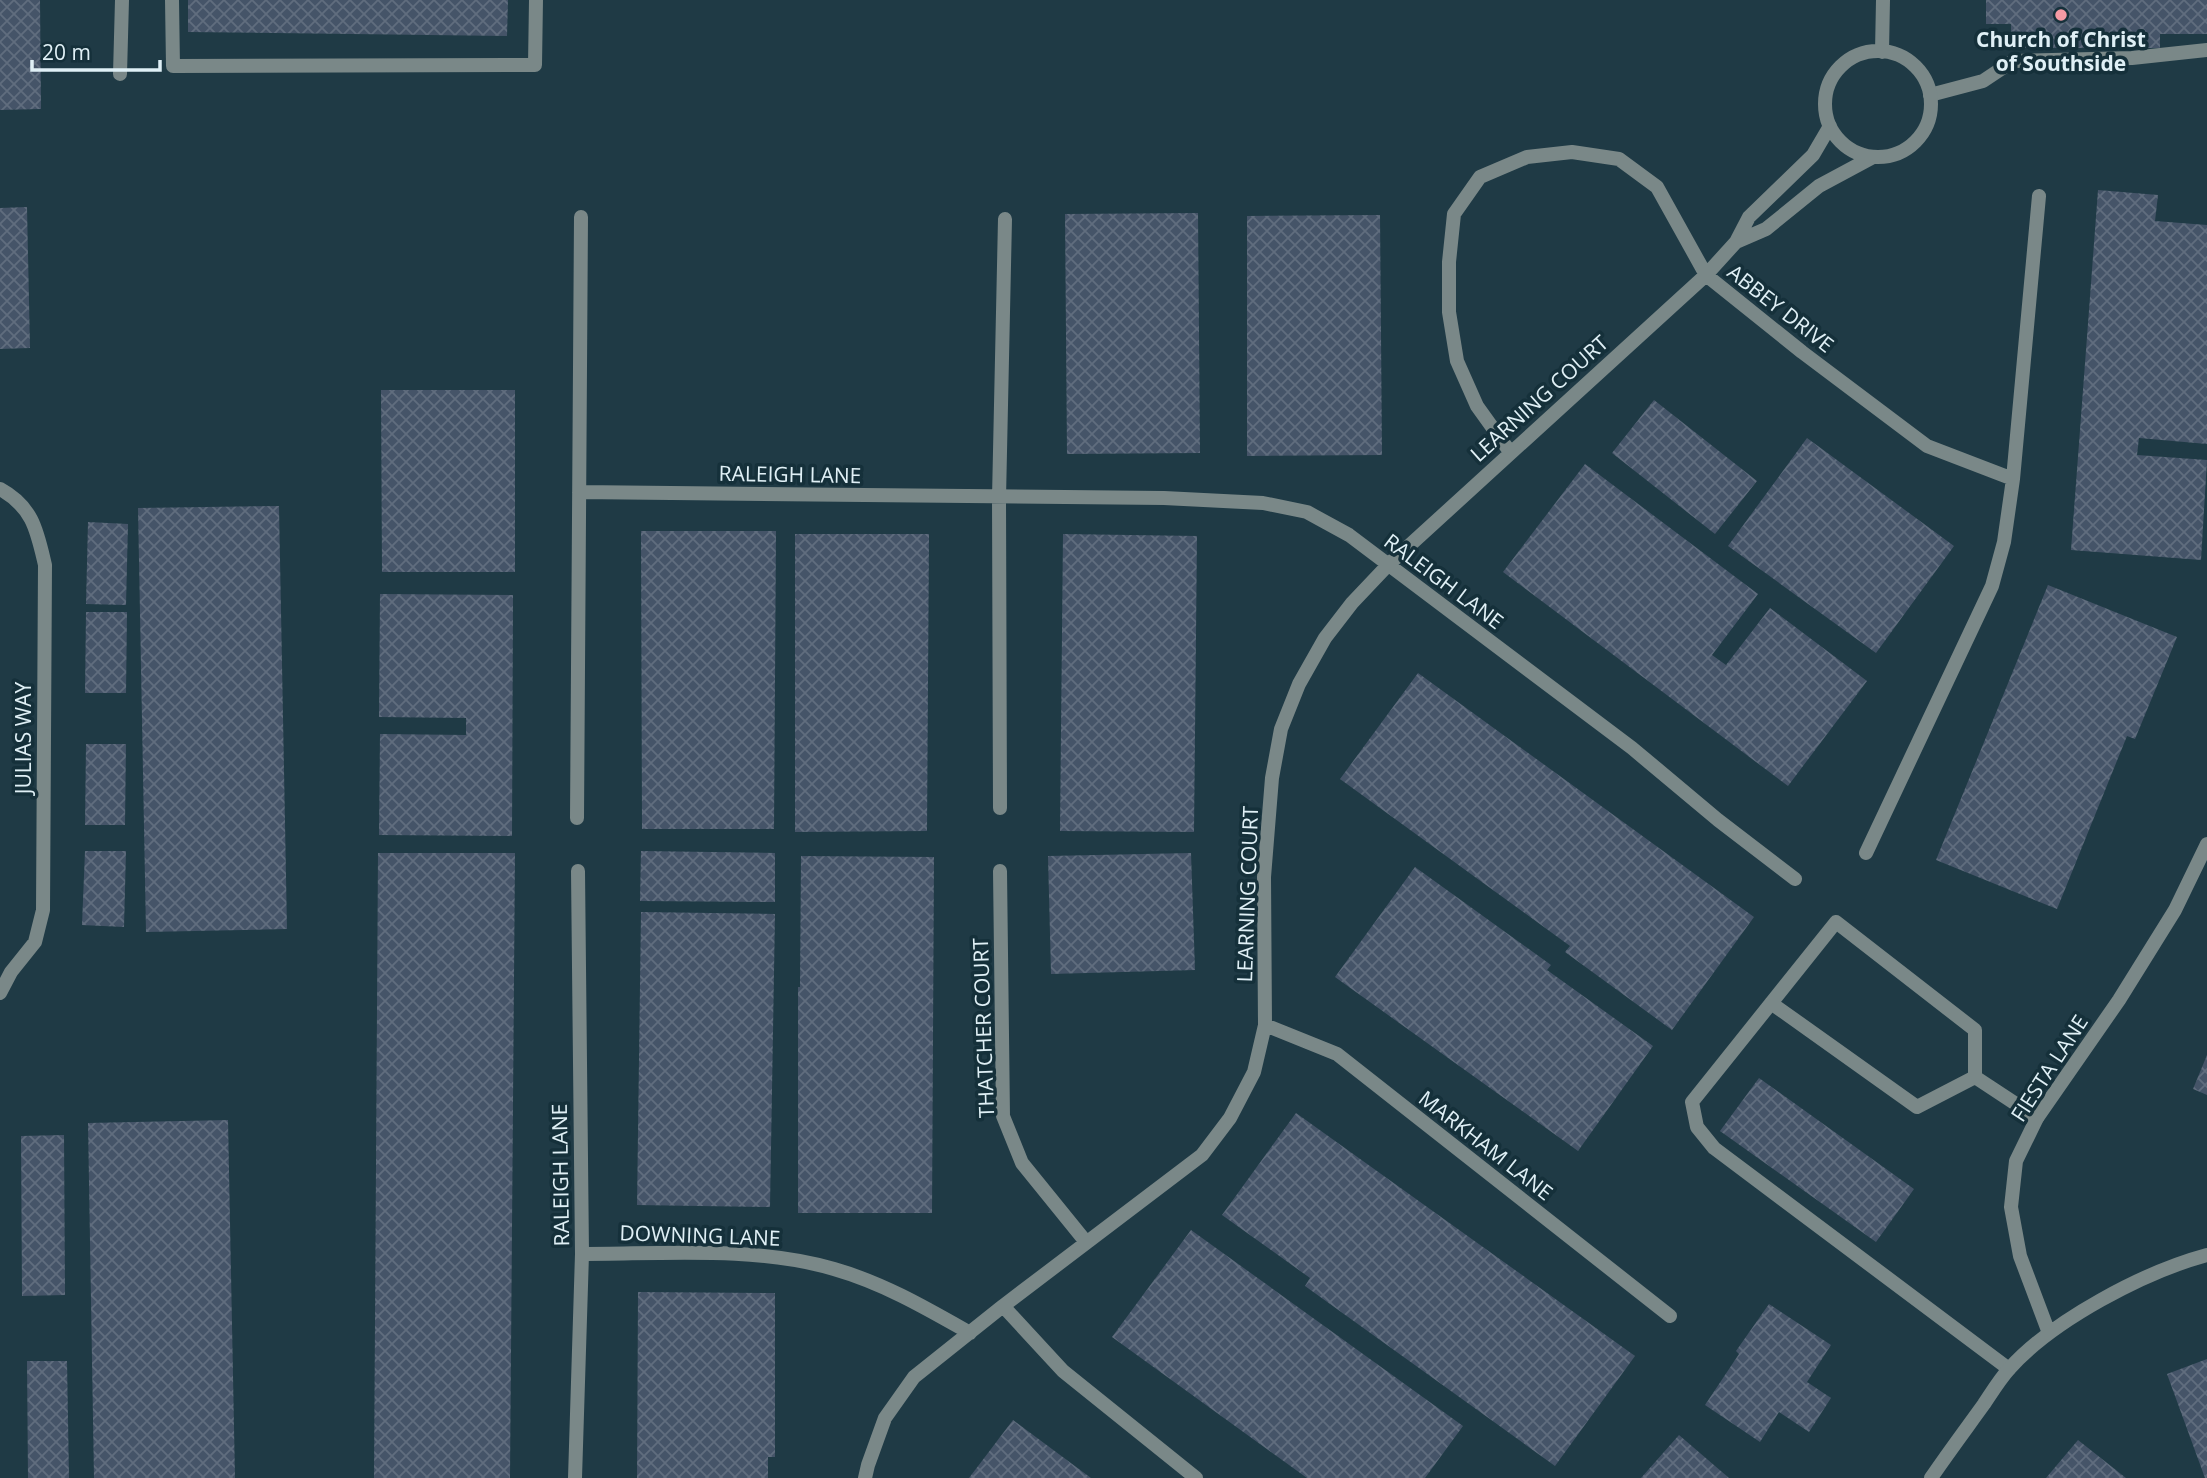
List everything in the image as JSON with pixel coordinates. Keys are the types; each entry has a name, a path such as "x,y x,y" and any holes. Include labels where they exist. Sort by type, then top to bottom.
{"street":[{"path":"120,74 122,0"},
{"path":"172,0 173,66 535,65 536,0"},
{"path":"1882,52 1883,0"},
{"path":"1873,157 1847,148 1826,119 1828,86 1836,71 1865,53 1882,52 1899,56 1913,64 1924,78 1930,95 1983,81 2013,61 2132,58 2207,50"},
{"name":"LEARNING COURT","path":"1736,242 1766,229 1819,186 1873,157 1899,153 1914,143 1925,129 1931,112 1930,95"},
{"name":"LEARNING COURT","path":"865,1478 886,1418 914,1377 1202,1155 1230,1118 1254,1072 1265,1025 1264,877 1272,778 1282,729 1299,684 1325,638 1352,603 1388,565 1706,275 1736,242 1749,216 1813,155 1830,126"},
{"name":"ABBEY DRIVE","path":"1510,452 1477,406 1457,361 1449,312 1449,262 1454,214 1480,177 1527,157 1572,152 1619,159 1657,187 1706,275 1802,352 1927,446 2013,479"},
{"path":"1866,853 1992,586 2004,542 2013,479 2039,196"},
{"path":"578,818 581,216"},
{"path":"1000,808 999,498 1005,219"},
{"name":"JULIAS WAY","path":"0,489 13,496 35,523 45,565 45,593 43,910 35,942 11,972 0,993"},
{"name":"RALEIGH LANE","path":"579,492 1164,498 1263,503 1307,512 1349,535 1632,748 1718,820 1795,879"},
{"name":"FIESTA LANE","path":"2049,1333 2020,1256 2011,1207 2017,1161 2037,1118 2126,989 2175,910 2207,844"},
{"name":"RALEIGH LANE","path":"575,1478 582,1254 578,871"},
{"name":"THATCHER COURT","path":"1000,871 1003,1116 1022,1163 1086,1242"},
{"path":"1975,1077 1975,1030 1836,922 1692,1102 1697,1128 1714,1148 2009,1369"},
{"path":"1771,1003 1917,1107 1975,1077"},
{"name":"MARKHAM LANE","path":"1265,1025 1337,1054 1671,1316"},
{"path":"1975,1077 2037,1118"},
{"name":"DOWNING LANE","path":"582,1254 740,1254 787,1258 833,1268 878,1284 970,1333"},
{"path":"1931,1478 2009,1369 2049,1333 2077,1313 2130,1286 2207,1255"},
{"path":"1003,1306 1063,1370 1196,1478"}],"building":[{"path":"0,0 40,0 41,109 0,110"},
{"path":"188,0 508,0 507,36 188,32"},
{"path":"1986,0 2207,0 2207,34 2160,34 2160,48 2011,48 2011,24 1986,24"},
{"path":"2098,190 2158,195 2155,221 2207,225 2207,444 2139,438 2137,455 2207,460 2201,560 2071,550"},
{"path":"27,207 30,348 0,349 0,208"},
{"path":"1198,213 1200,453 1067,454 1065,214"},
{"path":"1380,215 1382,455 1247,456 1247,216"},
{"path":"381,390 515,390 515,572 382,572"},
{"path":"1654,400 1757,481 1715,534 1612,453"},
{"path":"1807,438 1954,546 1876,653 1728,546"},
{"path":"1585,464 1758,594 1712,655 1726,665 1770,608 1867,681 1788,786 1503,572"},
{"path":"279,506 287,929 146,932 138,508"},
{"path":"88,522 128,524 126,605 86,604"},
{"path":"641,531 776,531 774,829 642,829"},
{"path":"795,534 929,534 927,831 795,832"},
{"path":"1063,534 1197,536 1194,832 1060,831"},
{"path":"2048,585 2177,637 2135,739 2127,736 2057,909 1936,860"},
{"path":"380,594 513,595 512,836 379,835 380,734 466,735 466,718 379,717"},
{"path":"86,612 127,612 126,693 85,693"},
{"path":"1418,673 1754,917 1672,1030 1565,952 1570,946 1340,779"},
{"path":"86,744 126,744 125,825 85,825"},
{"path":"85,851 126,851 124,927 82,925"},
{"path":"641,851 775,853 775,902 640,901"},
{"path":"378,853 515,853 510,1478 374,1478"},
{"path":"1191,853 1195,970 1051,974 1048,856"},
{"path":"801,856 934,857 932,1213 798,1213"},
{"path":"1415,867 1551,965 1547,970 1653,1046 1578,1151 1335,977"},
{"path":"641,912 775,914 770,1207 637,1205"},
{"path":"2207,1055 2207,1095 2193,1089"},
{"path":"1759,1078 1914,1189 1876,1242 1720,1131"},
{"path":"1296,1113 1635,1356 1555,1466 1305,1286 1310,1278 1222,1215"},
{"path":"228,1120 235,1478 94,1478 88,1123"},
{"path":"64,1135 65,1295 22,1296 21,1136"},
{"path":"1191,1230 1463,1426 1425,1478 1307,1478 1112,1337"},
{"path":"638,1292 775,1293 775,1457 768,1457 768,1478 637,1478"},
{"path":"1769,1304 1831,1345 1807,1382 1831,1398 1809,1432 1779,1412 1760,1442 1705,1405 1739,1354 1736,1351"},
{"path":"2207,1359 2207,1478 2205,1478 2167,1374"},
{"path":"27,1361 67,1361 69,1478 28,1478"},
{"path":"1013,1420 1091,1478 969,1478"},
{"path":"1679,1435 1729,1478 1641,1478"},
{"path":"2078,1440 2126,1478 2046,1478"}],"place":[{"name":"Church of Christ of Southside","path":"2061,15"}]}
